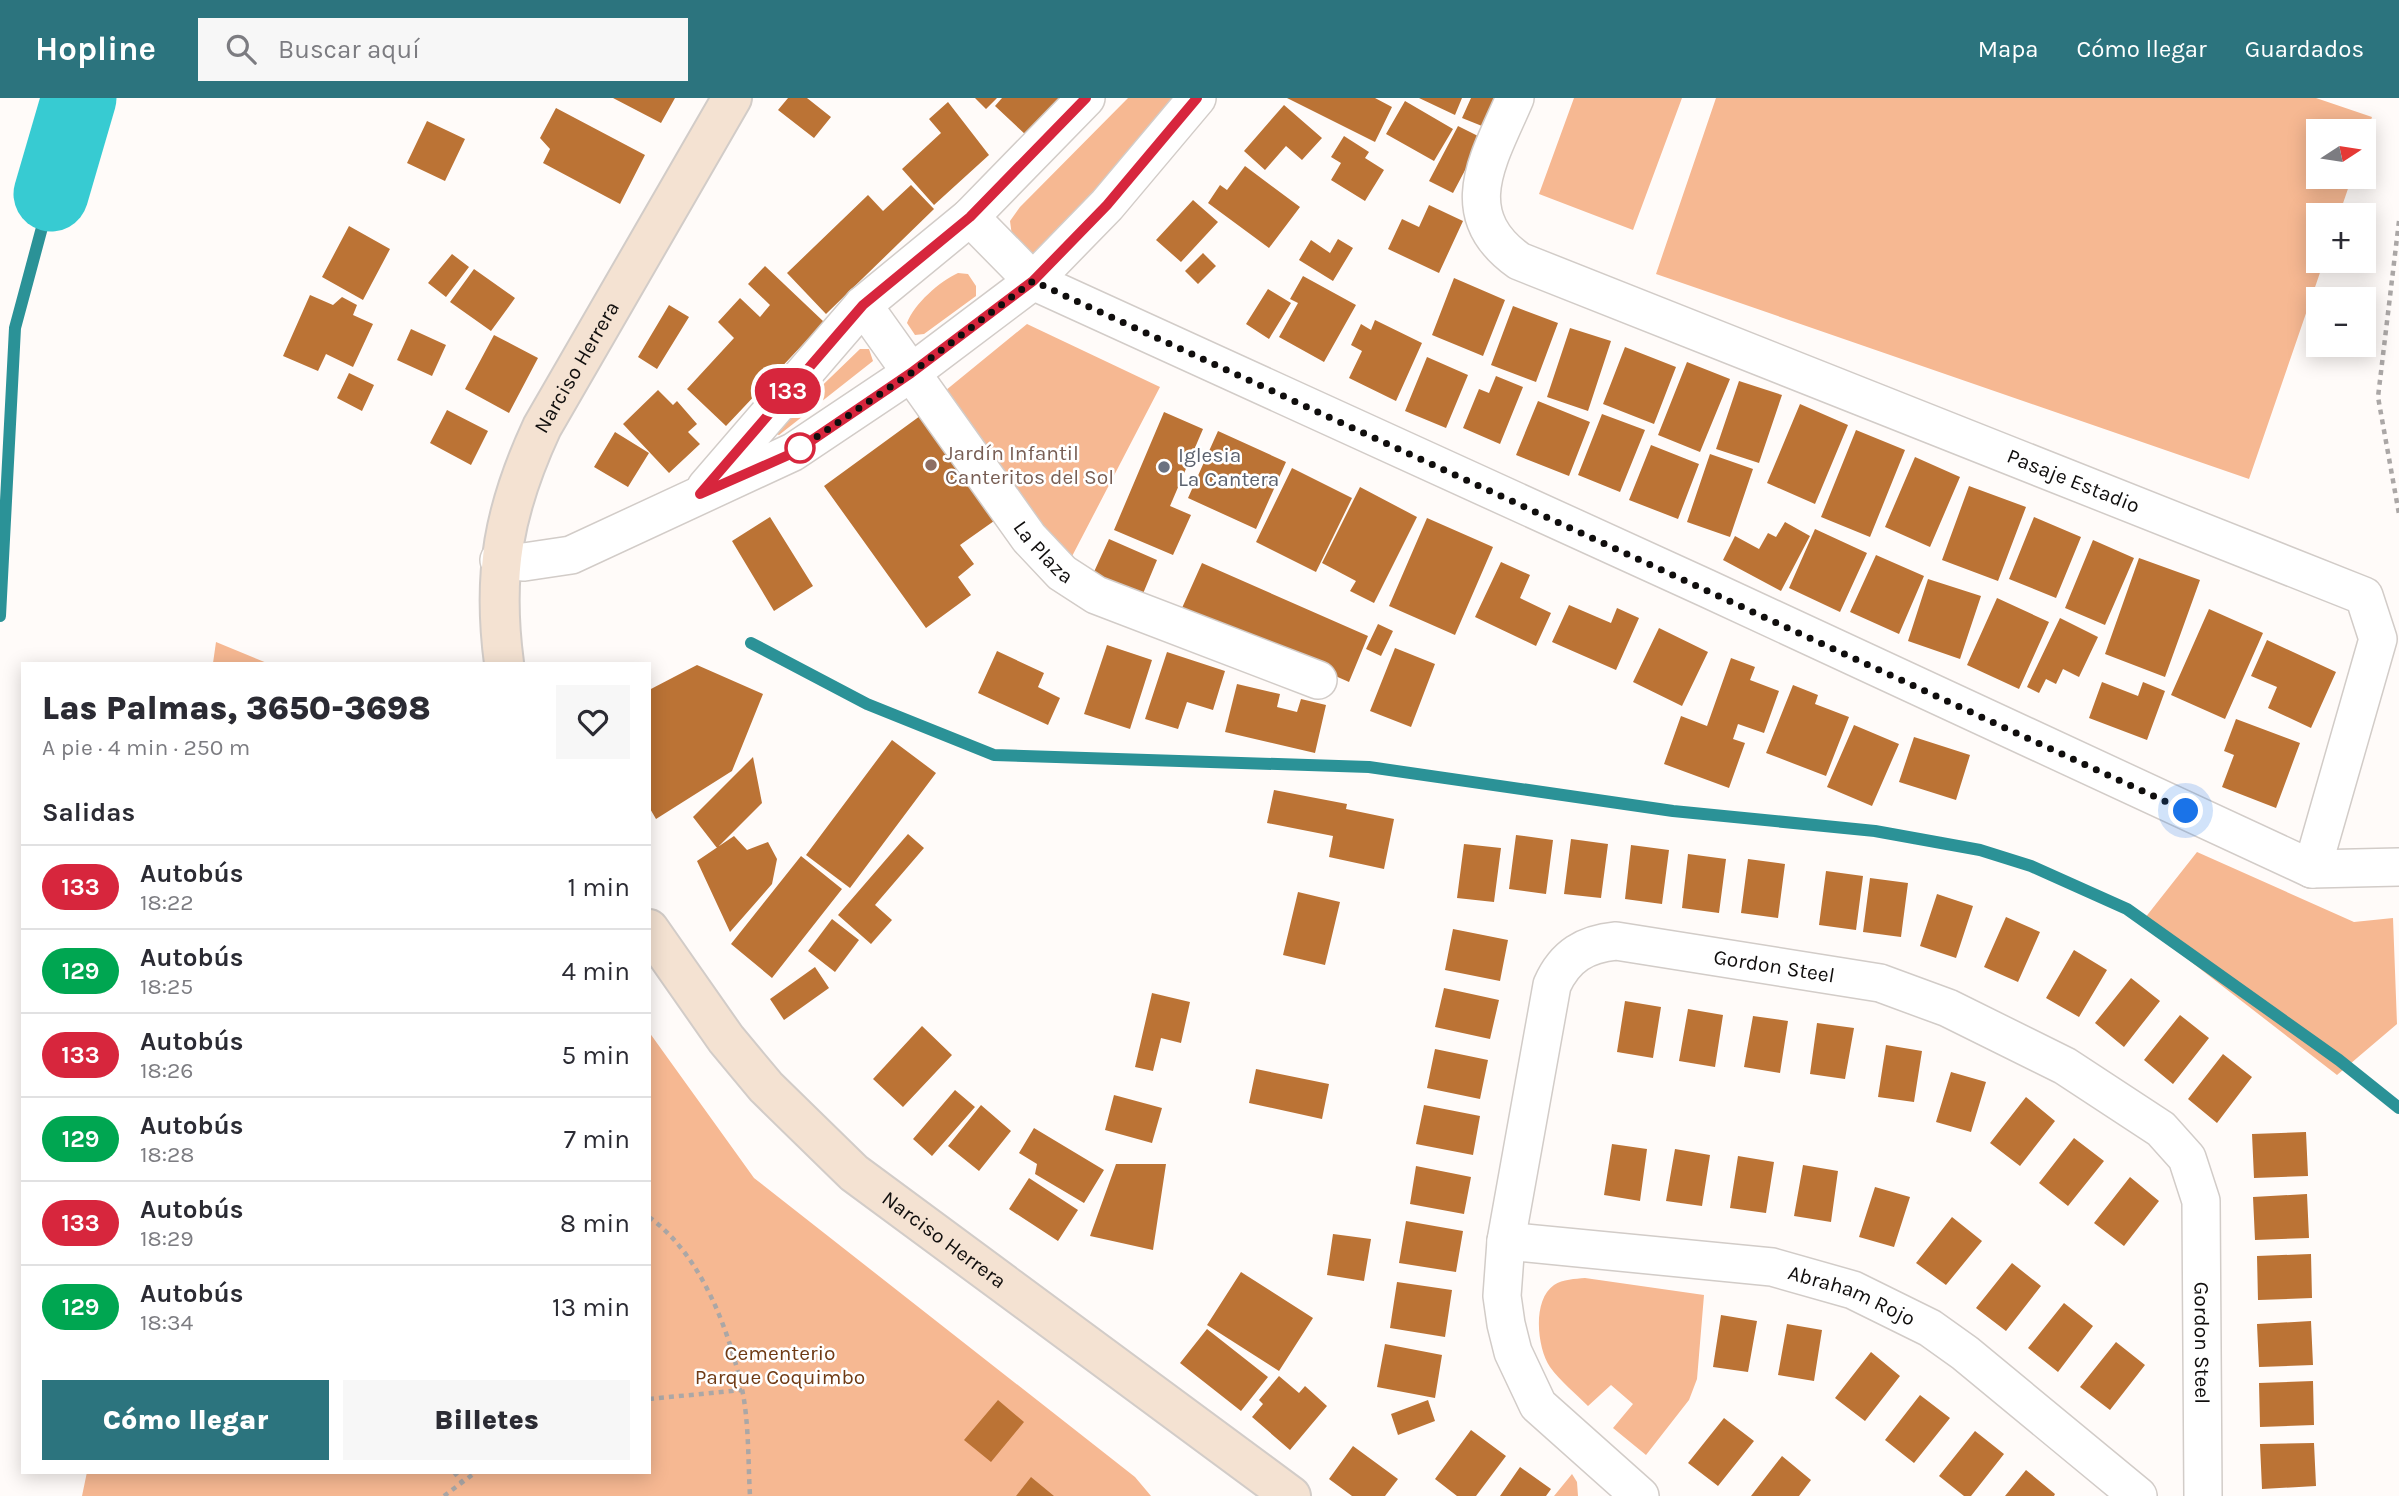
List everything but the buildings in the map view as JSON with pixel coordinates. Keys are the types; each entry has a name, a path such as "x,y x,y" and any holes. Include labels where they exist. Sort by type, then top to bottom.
{"street":[{"name":"Narciso Herrera","path":"504,662 498,622 499,560 508,514 522,469 542,427 732,98"},
{"path":"700,494 863,305 970,217 1086,98"},
{"path":"499,560 524,562 571,555 793,453 911,373 1033,281 1107,205 1197,98"},
{"name":"Pasaje Estadio","path":"1515,98 1482,175 1480,193 1487,228 1506,252 1518,261 2364,596 2378,639 2312,870"},
{"path":"970,217 1033,281 1681,576 2312,870 2399,867"},
{"name":"La Plaza","path":"863,305 1028,538 1062,573 1096,595 1318,680"},
{"name":"Narciso Herrera","path":"651,932 726,1039 766,1087 854,1173 900,1210 1291,1496"},
{"name":"Gordon Steel","path":"1634,1494 1538,1405 1513,1352 1502,1296 1506,1241 1552,985 1558,971 1579,950 1597,943 1616,941 1880,983 1948,1008 2014,1038 2114,1096 2161,1129 2187,1158 2202,1201 2203,1496"},
{"name":"Abraham Rojo","path":"1506,1241 1772,1266 1853,1290 1920,1323 1965,1353 2138,1496"}],"path":[{"path":"2399,221 2378,397 2399,514"},
{"path":"651,1218 671,1233 715,1303 742,1390 750,1496"},
{"path":"651,1399 742,1390"},
{"path":"456,1474 462,1482"},
{"path":"444,1496 473,1474"}],"green space":[{"path":"1128,98 1182,98 1055,248 1032,257 1012,236 1010,221 1020,207"},
{"path":"1574,98 1682,98 1633,230 1539,194"},
{"path":"1716,98 2316,98 2372,117 2306,119 2306,189 2348,189 2343,203 2306,203 2306,273 2320,273 2315,287 2306,287 2306,313 2249,479 1656,274"},
{"path":"958,273 968,274 976,286 976,296 924,334 915,335 907,323 915,308 936,287"},
{"path":"1027,324 1160,387 1068,564 940,395"},
{"path":"860,349 869,349 873,361 779,435 776,434 775,431"},
{"path":"216,642 265,662 213,662"},
{"path":"2197,852 2354,922 2393,918 2397,1024 2337,1075 2141,923"},
{"name":"Cementerio Parque Coquimbo","path":"651,1035 754,1178 1135,1477 1151,1496 82,1496 87,1474 651,1474"},
{"path":"1585,1278 1704,1295 1697,1379 1689,1400 1646,1455 1613,1428 1633,1404 1611,1385 1588,1406 1550,1367 1542,1348 1539,1324 1542,1301 1547,1292 1558,1283"},
{"path":"1572,1474 1577,1482 1578,1496 1554,1496"}],"waterway":[{"path":"51,194 79,98"},
{"path":"0,616 15,328 51,194"},
{"path":"751,643 867,704 994,755 1369,767 1673,811 1875,831 1980,850 2031,866 2127,909 2339,1060 2399,1108"}],"bus line":[{"name":"133","path":"1086,98 970,217 863,305 700,494 793,453 911,373 1033,281 1107,205 1197,98"}],"place":[{"name":"Jardín Infantil Canteritos del Sol","path":"931,465"},
{"name":"Iglesia La Cantera","path":"1164,467"}],"route":[{"path":"800,448 793,453 911,373 1033,281 1681,576 2186,811"}]}
